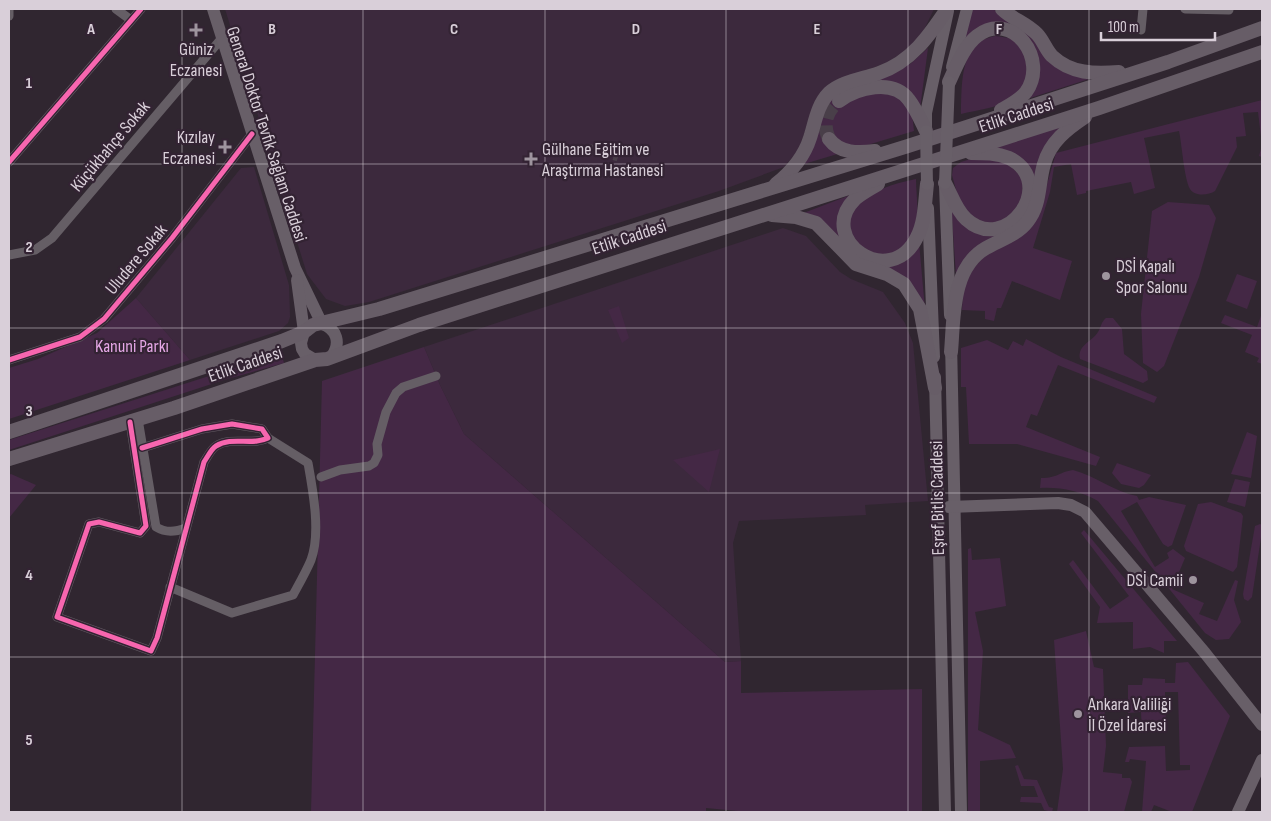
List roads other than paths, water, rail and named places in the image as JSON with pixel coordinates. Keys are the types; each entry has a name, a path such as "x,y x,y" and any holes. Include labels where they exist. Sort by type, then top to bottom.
{"main road":[{"name":"General Doktor Tevfik Sağlam Caddesi","path":"213,9 295,268 322,324"},
{"path":"926,131 921,112 948,9"},
{"path":"770,189 788,174 799,160 810,139 816,115 829,93 851,82 881,73 906,59 925,40 948,9"},
{"name":"Eşref Bitlis Caddesi","path":"961,812 956,507 945,183 949,82 967,9"},
{"path":"1002,9 1038,35 1052,56 1065,65 1079,71 1098,73 1144,69"},
{"path":"949,82 961,58 976,37 987,30 998,28 1017,34 1028,46 1032,54 1034,66 1033,78 1026,92 982,123"},
{"name":"Etlik Caddesi","path":"9,432 282,341 304,332 313,325 379,309 982,123 1262,28"},
{"name":"Etlik Caddesi","path":"9,459 134,421 315,360 321,360 438,319 1099,108 1262,52"},
{"path":"839,101 864,89 887,88 904,95 921,112"},
{"path":"951,352 957,294 964,271 973,258 984,249 1015,233 1027,222 1040,195 1043,166 1052,145 1067,130 1099,108"},
{"name":"Eşref Bitlis Caddesi","path":"926,131 939,508 945,812"},
{"path":"829,139 842,150 856,152 908,146"},
{"path":"945,183 966,219 976,226 995,229 1018,217 1030,193 1027,178 1021,167 1010,159 996,154 963,152"},
{"path":"903,171 853,201 846,213 844,222 848,240 866,257 876,260 890,260 907,250 915,241 923,214 928,184"},
{"path":"764,214 796,217 816,223 856,264 887,274 904,284 920,309 935,388"},
{"name":"General Doktor Tevfik Sağlam Caddesi","path":"295,268 304,332"},
{"path":"322,324 332,329 337,340 332,356"},
{"path":"304,332 302,349 305,354 315,360"},
{"path":"9,465 49,448"},
{"path":"939,508 1055,503 1067,504 1083,511 1127,560 1262,725"},
{"path":"1238,812 1262,760"}],"street":[{"path":"9,9 9,16"},
{"path":"116,9 131,20"},
{"path":"9,162 141,9"},
{"path":"1141,30 1143,9"},
{"path":"1185,9 1229,10"},
{"name":"Küçükbahçe Sokak","path":"9,255 35,250 52,238 222,38"},
{"name":"Uludere Sokak","path":"9,360 80,337 104,319 172,238 252,134"},
{"path":"321,477 340,470 369,466 374,463 378,454 377,444 386,412 396,393 402,387 436,376"},
{"path":"134,421 142,448 156,527 162,531 175,532 186,528"},
{"path":"134,421 146,526 140,533 99,522 89,524 57,617 152,651 204,462 216,446 234,441 259,442 268,438"},
{"path":"142,448 202,428 232,424 262,430 268,438 308,463 315,505 314,544 311,559 293,595 232,613 170,587"}],"tunnel":[{"path":"829,139 826,118 839,101"},
{"path":"588,148 618,157"}],"place":[{"name":"Güniz Eczanesi","path":"196,30"},
{"name":"Kızılay Eczanesi","path":"225,147"},
{"name":"Gülhane Eğitim ve Araştırma Hastanesi","path":"531,159"},
{"name":"DSİ Kapalı Spor Salonu","path":"1106,276"},
{"name":"DSİ Camii","path":"1193,580"},
{"name":"Ankara Valiliği İl Özel İdaresi","path":"1078,714"}],"park label":[{"name":"Kanuni Parkı","path":"132,346"}]}
